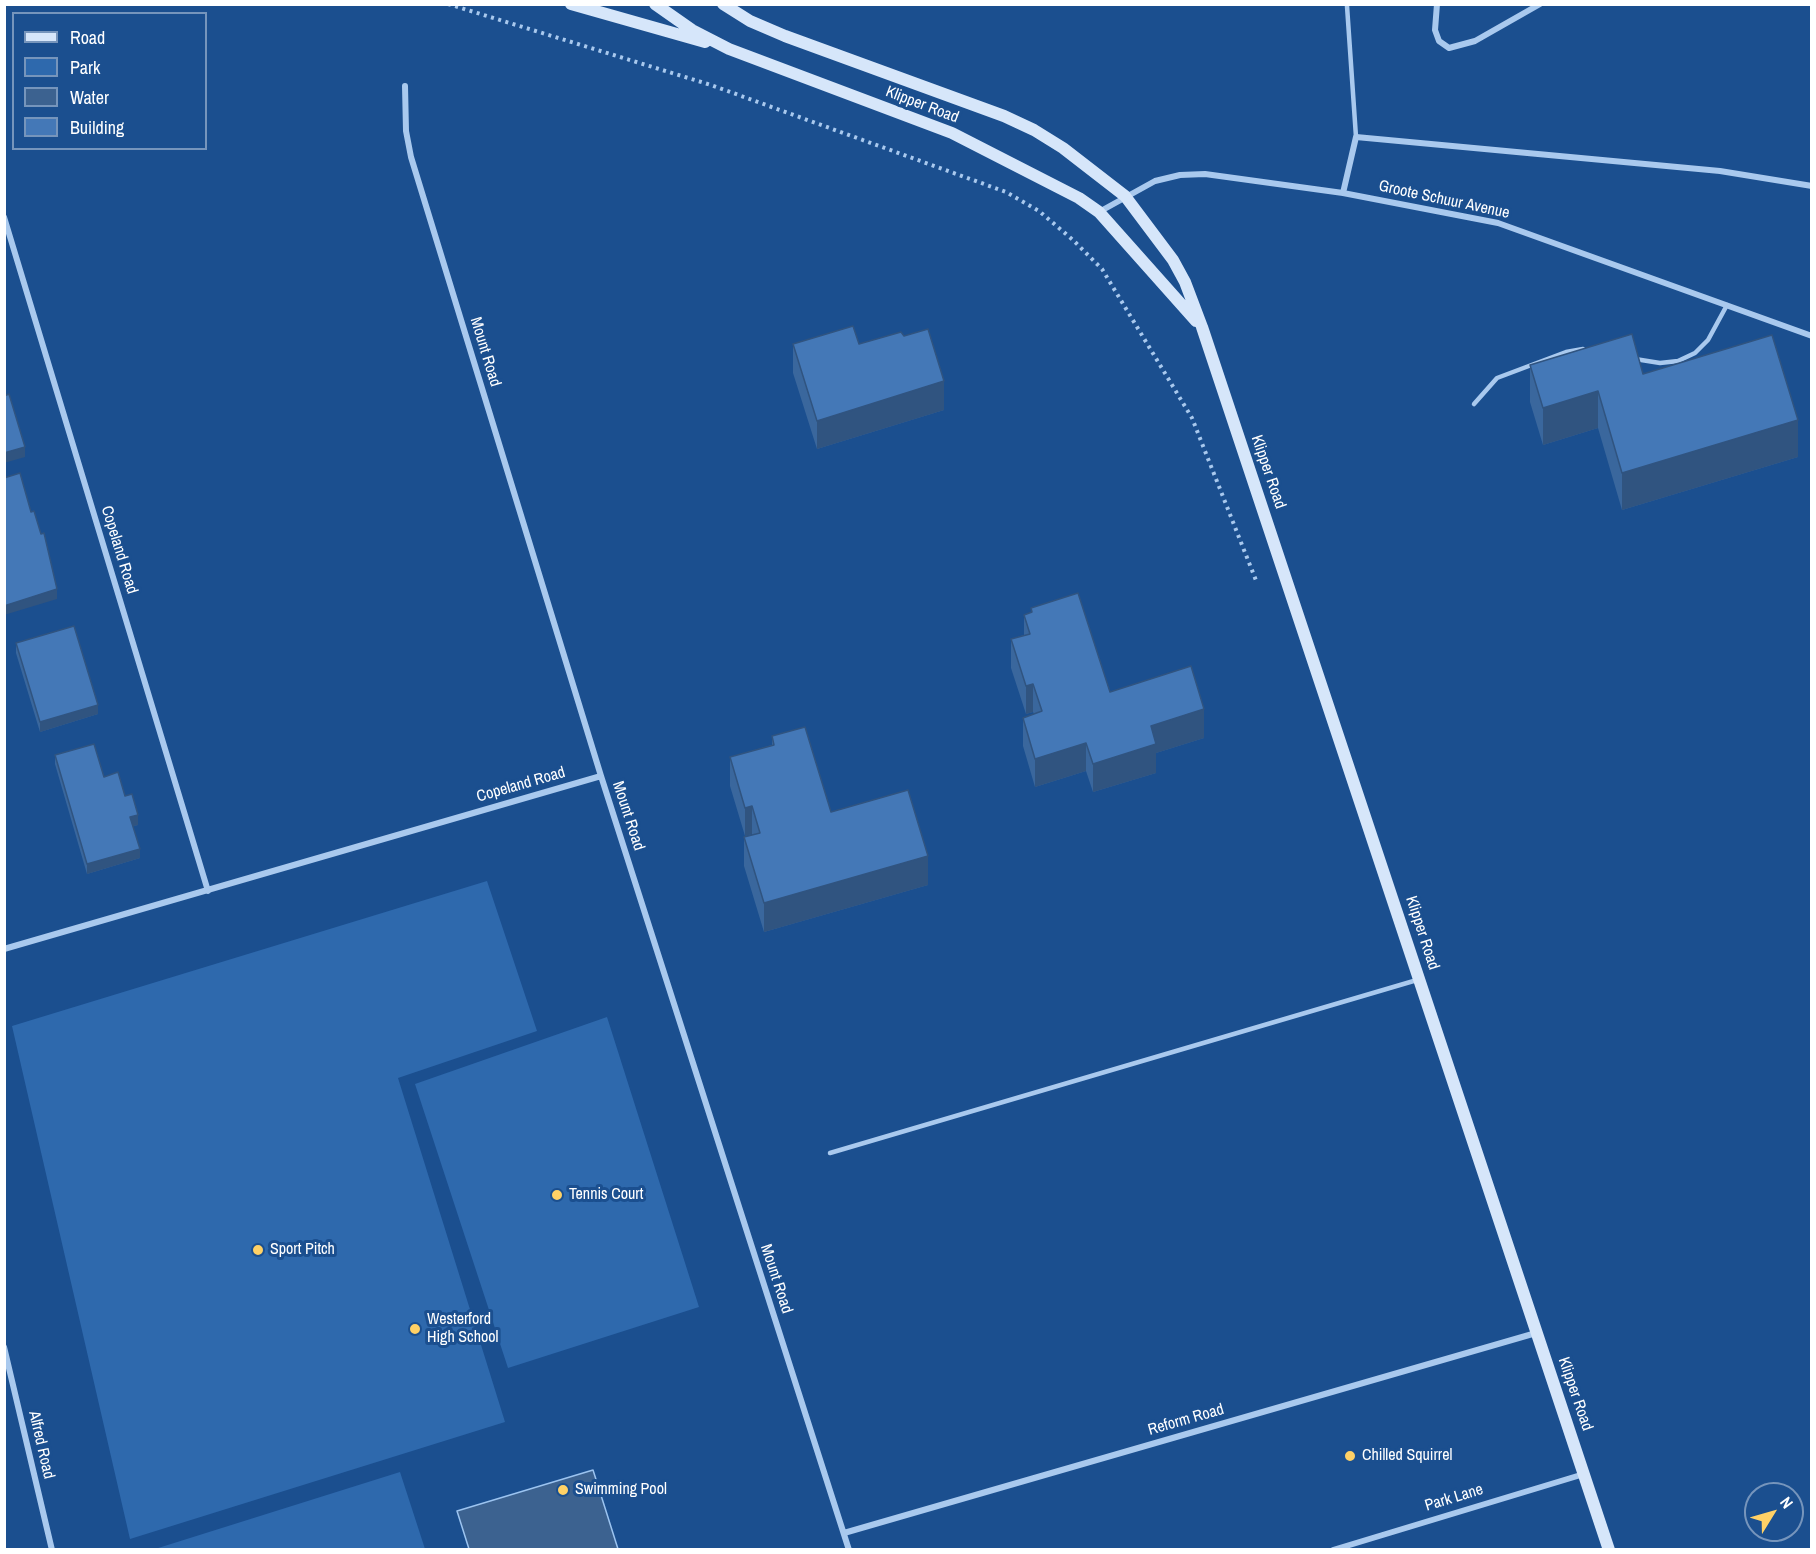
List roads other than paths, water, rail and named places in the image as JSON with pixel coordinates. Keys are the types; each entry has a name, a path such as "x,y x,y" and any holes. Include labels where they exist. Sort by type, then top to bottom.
{"main road":[{"path":"571,4 729,49"},
{"name":"Klipper Road","path":"655,4 692,30 729,49 952,133 1078,198 1099,212 1202,327"},
{"name":"Klipper Road","path":"723,4 750,21 785,36 1004,116 1034,130 1063,148 1125,196 1173,260 1185,282 1202,327 1609,1550"}],"street":[{"path":"1437,4 1435,30 1439,41 1449,48 1475,40 1540,4"},
{"name":"Mount Road","path":"405,86 406,132 411,157 600,776 849,1550"},
{"path":"1343,193 1356,137 1720,171 1812,186"},
{"name":"Groote Schuur Avenue","path":"1099,212 1155,181 1180,175 1205,174 1343,193 1498,223 1812,336"},
{"name":"Copeland Road","path":"4,217 208,891"},
{"name":"Copeland Road","path":"4,949 600,776"},
{"name":"Reform Road","path":"844,1533 1536,1333"},
{"name":"Alfred Road","path":"4,1347 52,1550"},
{"name":"Park Lane","path":"1333,1550 1584,1474"}],"lane":[{"path":"1347,6 1356,137"},
{"path":"1631,357 1660,363 1678,361 1695,353 1708,340 1727,305"},
{"path":"1474,404 1497,378 1566,352 1592,348"},
{"path":"830,1153 1420,979"}],"water":[{"name":"Swimming Pool","path":"593,1470 618,1549 469,1549 457,1511"}],"place":[{"name":"Tennis Court","path":"557,1195"},
{"name":"Sport Pitch","path":"258,1250"},
{"name":"Westerford High School","path":"415,1329"},
{"name":"Chilled Squirrel","path":"1350,1456"},
{"name":"Swimming Pool","path":"563,1490"}]}
